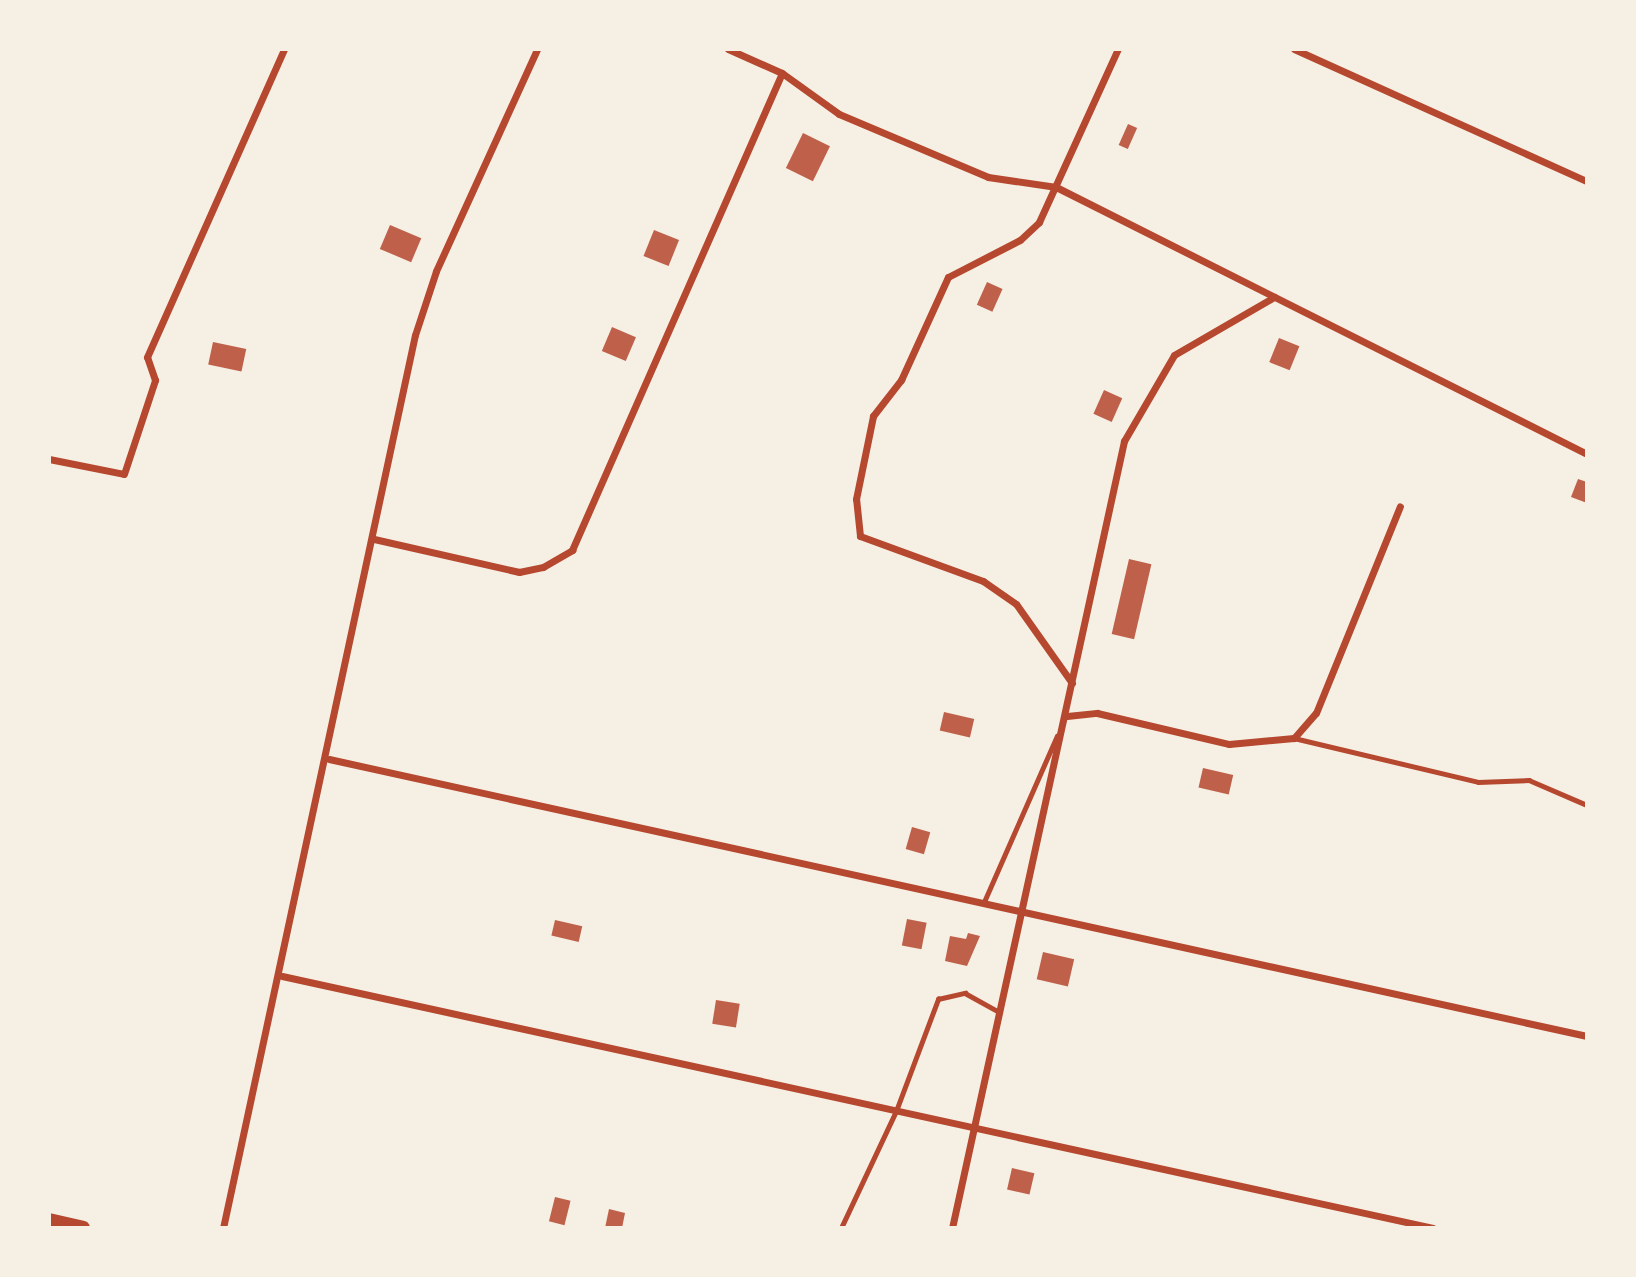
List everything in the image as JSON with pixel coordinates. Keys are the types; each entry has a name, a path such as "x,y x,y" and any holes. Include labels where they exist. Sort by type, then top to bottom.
{"main road":[{"path":"49,1220 83,1228"}],"street":[{"path":"49,459 124,474 155,380 148,357 284,49"},
{"path":"223,1228 329,759 415,335 436,271 537,49"},
{"path":"728,49 782,73 839,114 988,177 1056,187 1587,454"},
{"path":"1072,683 1016,604 983,581 873,544 860,536 855,522 873,415 901,380 948,277 1020,240 1039,222 1118,49"},
{"path":"1294,49 1587,181"},
{"path":"373,539 519,572 543,567 572,550 782,73"},
{"path":"952,1228 1020,910 1067,716 1124,441 1174,355 1274,297"},
{"path":"1067,716 1097,713 1229,744 1294,738 1315,713 1400,506"},
{"path":"329,759 1587,1036"},
{"path":"282,976 1433,1228"}],"lane":[{"path":"984,902 1067,716"},
{"path":"1294,738 1478,782 1529,780 1587,805"},
{"path":"841,1228 896,1111 938,999 965,993 999,1012"}],"building":[{"path":"1128,124 1137,128 1128,149 1119,145"},
{"path":"803,133 830,146 813,181 786,168"},
{"path":"390,225 421,238 411,262 380,249"},
{"path":"654,230 679,240 669,266 644,256"},
{"path":"987,282 1003,289 992,312 977,305"},
{"path":"612,327 636,337 626,361 602,351"},
{"path":"1279,338 1299,346 1290,370 1269,362"},
{"path":"213,342 246,349 241,372 208,364"},
{"path":"1104,390 1122,398 1112,422 1093,414"},
{"path":"1578,479 1587,482 1587,503 1571,497"},
{"path":"1129,559 1151,564 1134,639 1112,634"},
{"path":"944,712 974,719 970,737 940,731"},
{"path":"1203,768 1233,775 1229,794 1199,787"},
{"path":"912,827 930,832 924,854 906,849"},
{"path":"907,919 927,923 921,949 902,946"},
{"path":"555,920 582,926 579,942 551,936"},
{"path":"968,933 980,936 967,966 945,961 950,936 966,939"},
{"path":"1043,952 1074,959 1068,986 1037,979"},
{"path":"716,1000 740,1004 736,1027 712,1024"},
{"path":"1012,1168 1034,1173 1029,1195 1007,1189"},
{"path":"555,1197 571,1201 564,1225 549,1221"},
{"path":"609,1209 625,1213 622,1228 605,1228"}]}
